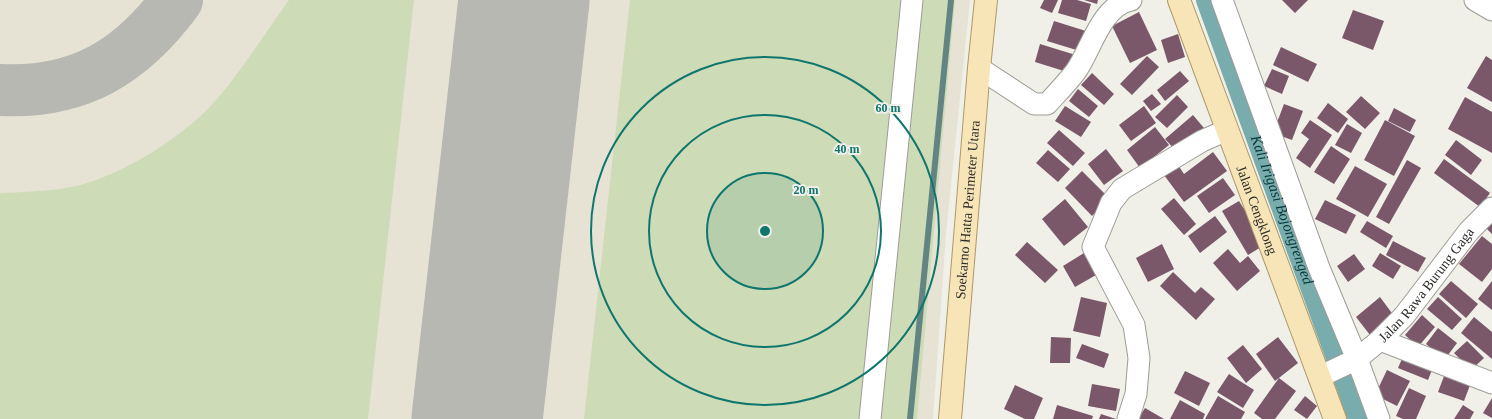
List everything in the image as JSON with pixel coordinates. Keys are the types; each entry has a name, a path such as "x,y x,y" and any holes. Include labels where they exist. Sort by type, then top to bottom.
{"main road":[{"name":"Soekarno Hatta Perimeter Utara","path":"950,419 986,0"},
{"name":"Jalan Cengklong","path":"1179,0 1227,130 1323,376 1335,419"}],"street":[{"path":"870,419 912,0"},
{"path":"979,68 1034,104 1047,104 1076,71 1100,26 1116,8 1131,0"},
{"path":"1222,0 1353,361 1379,419"},
{"path":"1475,0 1492,10"},
{"path":"1128,419 1136,394 1139,358 1134,325 1093,247 1111,203 1122,189 1202,141 1227,130"},
{"name":"Jalan Rawa Burung Gaga","path":"1323,376 1353,361 1380,340 1404,316 1469,231 1492,208"},
{"path":"1380,340 1492,383"}],"shaded area":[{"path":"0,0 970,0 946,234 933,419 0,419"}],"green space":[{"path":"289,0 414,0 368,419 0,419 0,193 44,191 77,186 122,169 158,149 191,124 218,98"},
{"path":"630,0 955,0 917,419 584,419"}],"building":[{"path":"1044,0 1058,0 1052,13 1040,8"},
{"path":"1062,0 1077,0 1091,4 1086,21 1058,13"},
{"path":"1084,0 1098,0 1097,4"},
{"path":"1282,0 1308,0 1295,13"},
{"path":"1353,10 1384,21 1373,50 1342,38"},
{"path":"1139,12 1157,50 1130,63 1112,26"},
{"path":"1054,21 1089,32 1083,52 1047,41"},
{"path":"1178,34 1185,57 1168,63 1161,40"},
{"path":"1040,44 1079,56 1064,71 1035,62"},
{"path":"1281,47 1317,64 1308,82 1273,65"},
{"path":"1147,56 1159,67 1132,95 1120,84"},
{"path":"1486,56 1492,60 1492,102 1467,88"},
{"path":"1272,69 1289,76 1282,94 1264,86"},
{"path":"1180,71 1189,81 1165,101 1157,90"},
{"path":"1092,73 1114,94 1104,105 1081,85"},
{"path":"1078,89 1098,106 1089,117 1069,101"},
{"path":"1152,94 1161,104 1151,111 1143,101"},
{"path":"1177,95 1188,107 1167,128 1155,117"},
{"path":"1361,96 1380,113 1365,129 1346,112"},
{"path":"1465,97 1492,112 1492,153 1448,129"},
{"path":"1328,103 1348,119 1338,133 1317,118"},
{"path":"1284,104 1303,111 1292,140 1273,133"},
{"path":"1065,106 1091,122 1081,137 1055,121"},
{"path":"1144,106 1156,123 1131,141 1119,125"},
{"path":"1394,108 1416,120 1410,132 1388,121"},
{"path":"1193,115 1204,128 1177,152 1165,139"},
{"path":"1310,120 1332,135 1310,168 1296,158 1309,139 1301,133"},
{"path":"1385,120 1415,136 1394,176 1364,160"},
{"path":"1347,124 1362,133 1351,153 1335,145"},
{"path":"1155,127 1169,145 1140,168 1127,150"},
{"path":"1059,130 1085,153 1073,166 1047,143"},
{"path":"1456,140 1482,160 1471,175 1445,155"},
{"path":"1331,146 1350,159 1334,184 1314,172"},
{"path":"1106,149 1123,171 1104,185 1088,164"},
{"path":"1048,150 1070,169 1058,182 1036,163"},
{"path":"1213,152 1227,171 1184,202 1164,175 1178,165 1184,174"},
{"path":"1444,159 1490,193 1480,207 1434,173"},
{"path":"1407,160 1421,168 1389,224 1376,217"},
{"path":"1355,166 1387,184 1368,217 1336,199"},
{"path":"1082,171 1109,198 1092,216 1065,188"},
{"path":"1223,178 1235,195 1209,213 1197,196"},
{"path":"1174,198 1196,224 1184,235 1161,209"},
{"path":"1065,199 1088,227 1064,246 1042,219"},
{"path":"1325,200 1356,215 1346,234 1315,219"},
{"path":"1239,201 1266,244 1248,255 1222,211"},
{"path":"1215,216 1227,232 1200,253 1188,236"},
{"path":"1367,221 1393,236 1386,248 1360,232"},
{"path":"1492,221 1492,234 1486,228"},
{"path":"1482,236 1492,244 1492,269 1482,282 1459,264"},
{"path":"1393,241 1426,258 1418,272 1386,255"},
{"path":"1027,242 1058,270 1045,283 1015,255"},
{"path":"1162,244 1174,269 1148,282 1136,258"},
{"path":"1228,249 1240,263 1248,256 1260,271 1237,291 1213,263"},
{"path":"1084,253 1096,275 1075,287 1063,266"},
{"path":"1380,253 1401,266 1393,279 1372,266"},
{"path":"1354,254 1365,269 1348,282 1337,266"},
{"path":"1173,272 1195,293 1201,287 1215,299 1196,320 1160,286"},
{"path":"1451,281 1478,304 1466,318 1439,294"},
{"path":"1492,281 1492,310 1478,299"},
{"path":"1081,297 1107,303 1100,337 1073,331"},
{"path":"1380,297 1394,316 1370,335 1356,317"},
{"path":"1438,297 1462,319 1452,330 1427,309"},
{"path":"1422,315 1435,327 1418,347 1405,335"},
{"path":"1474,317 1492,332 1492,359 1461,333"},
{"path":"1438,328 1457,343 1445,359 1426,344"},
{"path":"1051,337 1071,338 1070,363 1050,363"},
{"path":"1278,337 1298,363 1275,381 1256,354"},
{"path":"1467,341 1484,358 1471,370 1454,353"},
{"path":"1082,344 1109,354 1104,368 1076,358"},
{"path":"1243,345 1262,369 1246,383 1227,358"},
{"path":"1404,354 1434,365 1428,380 1398,368"},
{"path":"1387,370 1410,381 1397,406 1375,395"},
{"path":"1185,371 1210,383 1199,406 1174,393"},
{"path":"1446,371 1472,380 1464,401 1438,392"},
{"path":"1229,374 1254,390 1243,408 1217,392"},
{"path":"1279,378 1296,391 1275,419 1262,419 1254,413"},
{"path":"1092,384 1120,389 1116,411 1088,406"},
{"path":"1015,385 1043,398 1034,419 1025,419 1004,409"},
{"path":"1409,388 1426,396 1416,419 1403,419 1396,416"},
{"path":"1218,396 1245,412 1241,419 1205,419"},
{"path":"1305,396 1317,406 1307,419 1294,410"},
{"path":"1492,398 1492,418 1483,413"},
{"path":"1180,400 1205,414 1203,419 1170,419"},
{"path":"1057,405 1093,416 1092,419 1053,419"},
{"path":"1463,405 1474,412 1470,419 1454,419"},
{"path":"1145,408 1164,419 1138,419"},
{"path":"1101,414 1116,419 1099,419"}],"waterway":[{"path":"910,419 951,0"},
{"name":"Kali Irigasi Bojongrenged","path":"1206,0 1358,419"}],"taxiway":[{"path":"0,90 28,90 55,86 79,80 101,70 122,57 141,41 177,0"}],"runway":[{"path":"477,419 524,0"}]}
